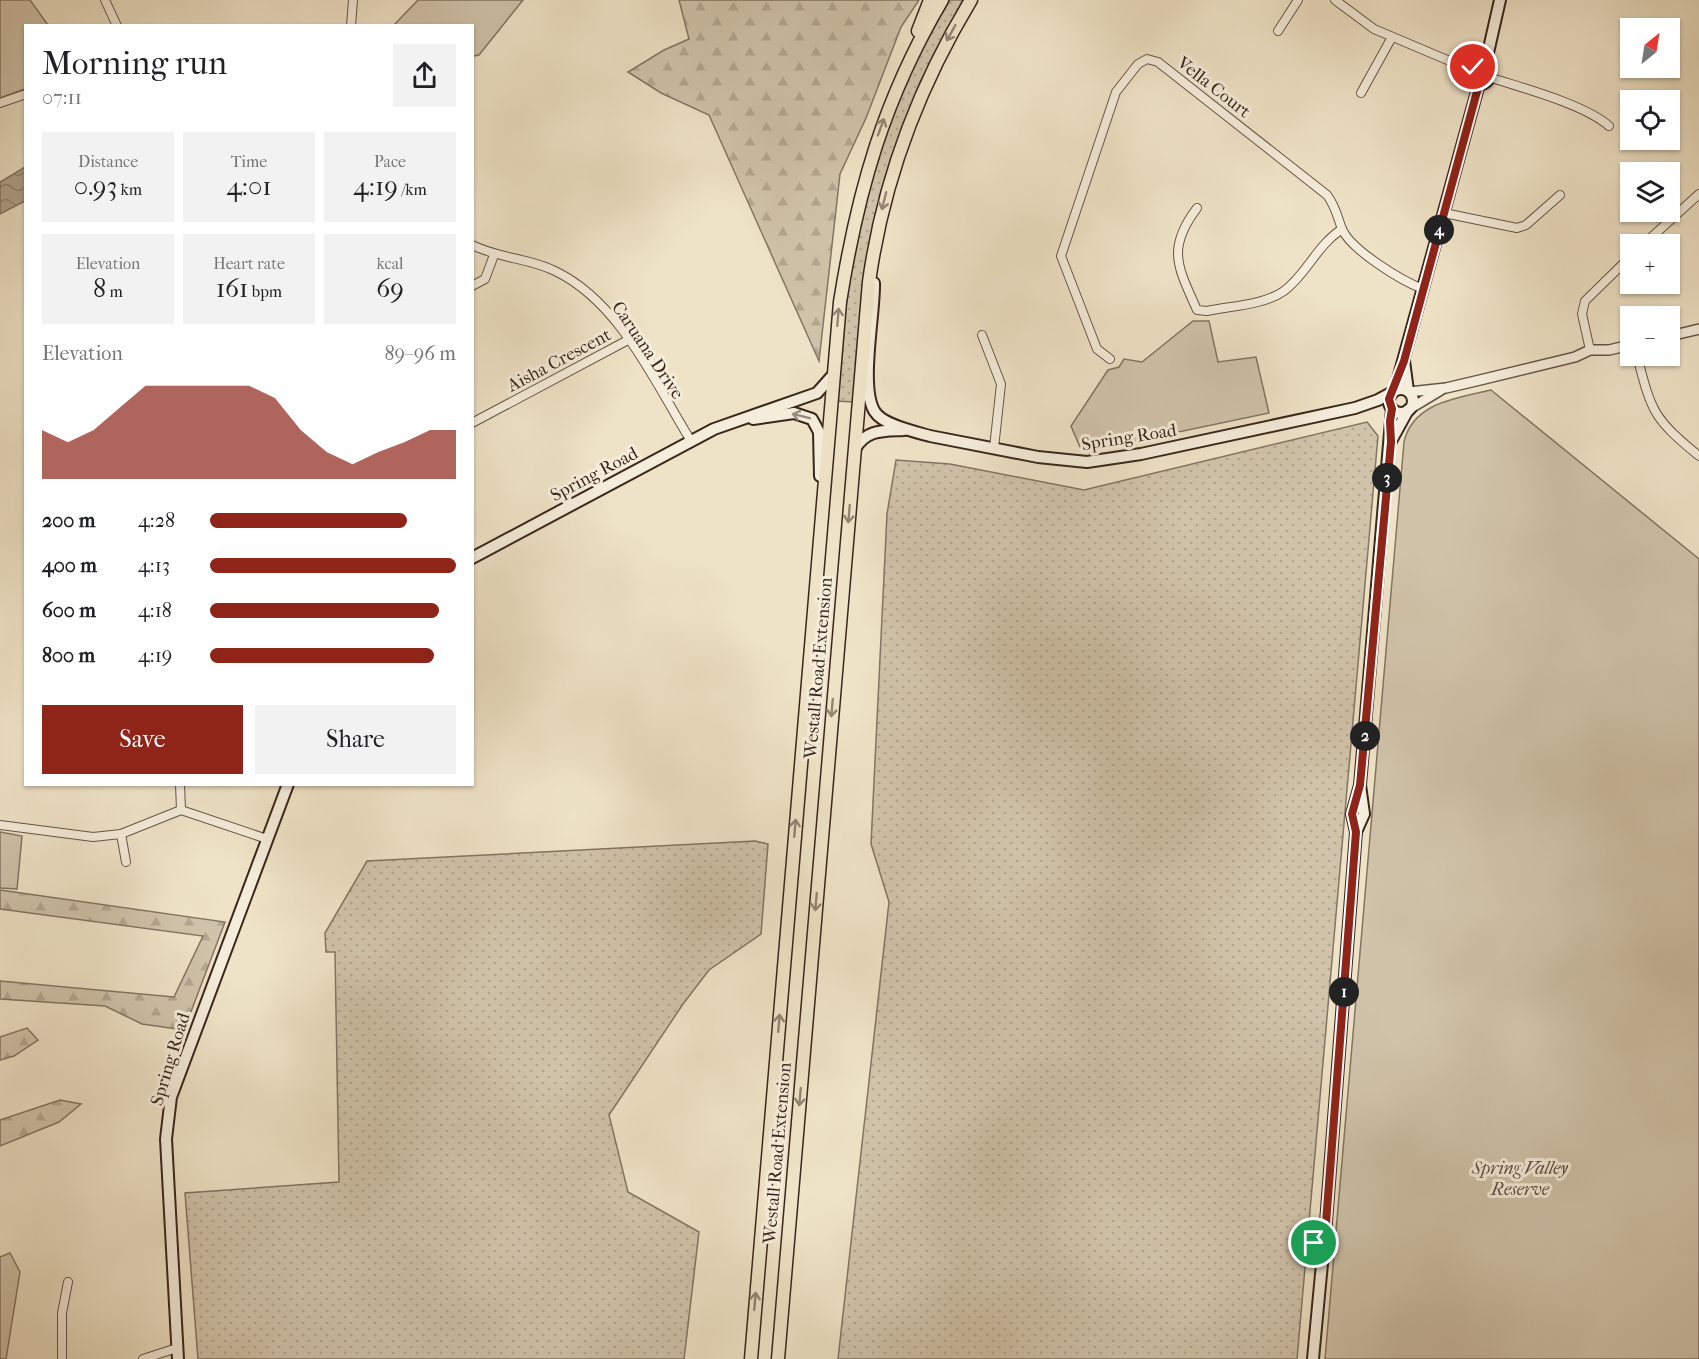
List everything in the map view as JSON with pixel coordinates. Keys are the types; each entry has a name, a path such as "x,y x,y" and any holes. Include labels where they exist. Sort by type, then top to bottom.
{"highway":[{"path":"912,56 930,0"},
{"name":"Westall Road Extension","path":"751,1359 840,302 862,186 886,112 942,0"},
{"name":"Westall Road Extension","path":"778,1359 872,257 886,190 905,134 934,68 971,0"}],"main road":[{"path":"1485,66 1500,0"},
{"path":"1475,65 1485,66 1489,71 1489,77 1485,82 1479,84 1471,79 1471,70 1475,65"},
{"path":"1313,1359 1323,1253 1330,1250 1332,1245 1325,1236 1356,832 1364,814 1360,785 1391,442 1392,408 1389,399 1404,361 1479,84"},
{"name":"Spring Road","path":"872,257 874,295 868,370 874,411 907,430"},
{"path":"1391,442 1413,399 1408,391 1404,361"},
{"name":"Spring Road","path":"474,557 691,441 732,422 817,393 833,375"},
{"name":"Spring Road","path":"854,450 863,437 874,432 907,430 1069,462 1112,460 1355,408 1378,400 1394,391"},
{"path":"1394,391 1408,391"},
{"name":"Spring Road","path":"1355,408 1392,408"},
{"path":"1392,408 1398,412 1409,409"},
{"name":"Spring Road","path":"732,422 794,413 813,420 819,432 820,442 820,526"},
{"name":"Spring Road","path":"177,1353 166,1139 171,1097 287,786"}],"street":[{"path":"105,0 116,24"},
{"path":"351,24 353,0"},
{"path":"1278,31 1298,0"},
{"path":"1335,0 1367,24 1392,37 1471,70"},
{"path":"1361,93 1392,37"},
{"name":"Vella Court","path":"1110,359 1097,349 1061,256 1116,92 1138,64 1147,59 1158,62 1327,195 1337,207 1342,230 1351,241 1396,276 1423,289"},
{"path":"1489,77 1600,118 1609,126"},
{"path":"0,103 24,95"},
{"path":"1655,234 1699,194"},
{"path":"1444,213 1517,228 1526,225 1560,195"},
{"path":"1197,208 1186,222 1176,248 1177,264 1197,310 1207,311 1273,298 1286,290 1327,239 1342,230"},
{"name":"Caruana Drive","path":"474,246 494,255 534,263 555,271 579,285 628,340 691,441"},
{"path":"474,285 485,279 494,255"},
{"path":"1590,350 1582,314 1585,300 1620,266"},
{"path":"1680,334 1699,329"},
{"path":"982,335 1001,384 994,448"},
{"name":"Aisha Crescent","path":"474,422 628,340"},
{"path":"1408,391 1446,388 1571,358 1590,350 1620,347"},
{"path":"1640,366 1648,399 1655,415 1667,430 1699,456"},
{"path":"1409,409 1446,388"},
{"path":"180,786 181,810"},
{"path":"0,825 93,837 121,834 181,810 267,839"},
{"path":"121,834 126,862"},
{"path":"62,1359 62,1312 68,1282"},
{"path":"144,1359 177,1353"}],"green space":[{"path":"0,0 30,0 47,24 24,24 24,89 0,98"},
{"path":"418,0 523,0 479,55 474,56 474,24 395,24"},
{"path":"679,0 919,0 901,27 866,118 840,174 819,361 709,115 661,93 628,72 664,50 689,39"},
{"path":"950,0 963,0 920,82 885,178 877,208 854,402 835,401 847,295 868,193 901,96 923,48"},
{"path":"1193,321 1209,321 1218,362 1256,357 1269,413 1088,451 1080,447 1071,426 1108,370 1119,367 1124,359 1142,362"},
{"name":"Spring Valley Reserve","path":"1491,390 1699,559 1699,1359 1325,1359 1404,442 1409,429 1427,410 1451,399"},
{"path":"1367,422 1378,436 1297,1359 838,1359 889,902 871,844 887,514 896,460 950,464 1084,490"},
{"path":"0,832 22,836 17,889 0,888"},
{"path":"755,841 768,844 761,934 709,970 683,1004 609,1115 628,1192 699,1232 684,1359 198,1359 185,1193 339,1182 335,952 326,952 325,933 367,861"},
{"path":"0,890 225,922 184,1030 142,1024 105,1006 0,999 0,981 174,997 203,936 0,909"},
{"path":"27,1028 38,1040 14,1056 0,1060 0,1037"},
{"path":"60,1100 81,1104 59,1122 0,1146 0,1120"},
{"path":"10,1253 20,1272 6,1359 0,1359 0,1257"}],"water":[{"path":"24,168 24,202 0,214 0,182"}],"route":[{"path":"1314,1243 1319,1236 1325,1236 1356,832 1352,814 1360,785 1391,442 1392,409 1389,399 1395,390 1399,371 1404,361 1479,84 1471,79 1470,73 1473,67"}]}
